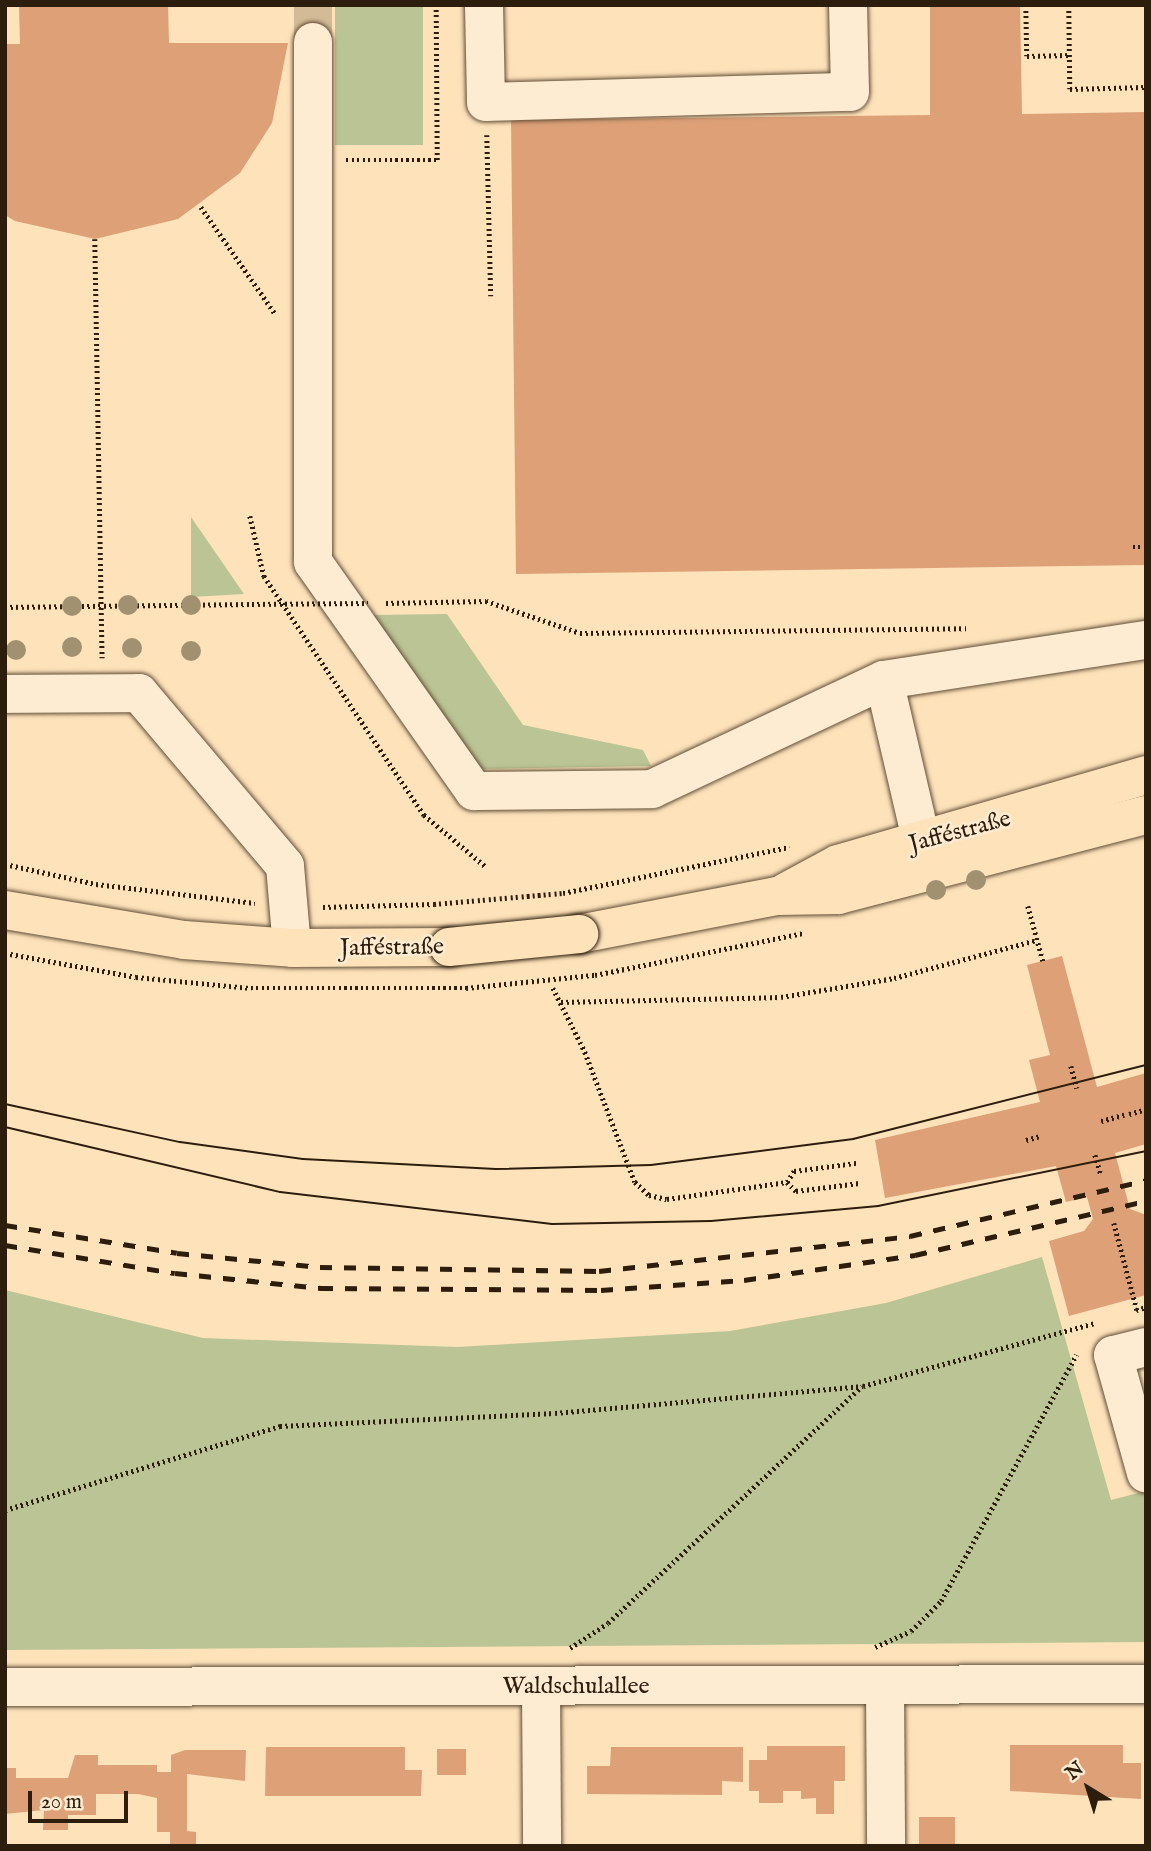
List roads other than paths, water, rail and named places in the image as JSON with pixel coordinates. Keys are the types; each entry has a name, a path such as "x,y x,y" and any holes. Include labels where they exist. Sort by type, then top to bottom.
{"main road":[{"name":"Jafféstraße","path":"778,896 838,864 922,843 1146,775"},
{"name":"Jafféstraße","path":"5,910 184,940 292,948 449,947 579,934 778,896 838,895 1146,815"}],"street":[{"path":"484,5 486,102 850,92 848,5"},
{"path":"313,43 313,562 474,791 652,789 884,680 1146,640"},
{"path":"884,680 922,843"},
{"path":"5,694 139,694 285,866 292,948"},
{"path":"1145,1347 1113,1355 1146,1473"},
{"name":"Waldschulallee","path":"5,1687 885,1688 1146,1684"},
{"path":"541,1687 541,1846"},
{"path":"885,1688 886,1846"}],"tunnel":[{"path":"313,5 313,42"}],"tram line":[{"path":"5,1104 180,1142 303,1159 496,1169 651,1165 853,1139 1146,1065"},
{"path":"5,1127 280,1192 552,1224 711,1221 878,1206 1146,1151"}],"railway":[{"path":"5,1225 177,1253 320,1267 599,1271 910,1236 1146,1180"},
{"path":"5,1245 175,1273 321,1288 601,1290 744,1280 915,1255 1146,1201"}]}
